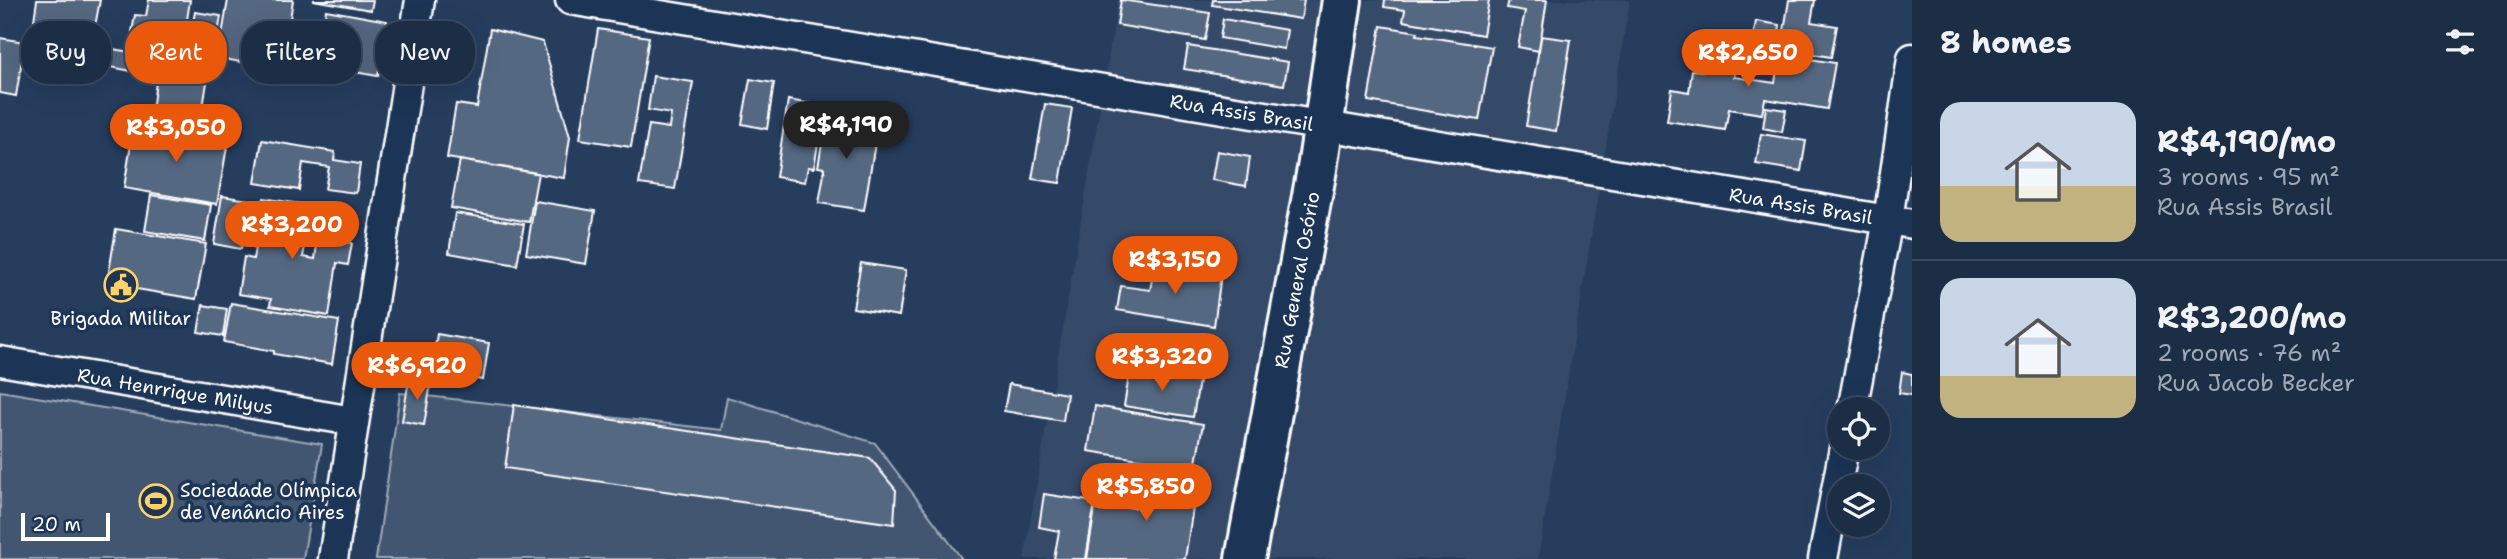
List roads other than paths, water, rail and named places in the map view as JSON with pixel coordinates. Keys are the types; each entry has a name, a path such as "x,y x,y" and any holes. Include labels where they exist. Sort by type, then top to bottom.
{"main road":[{"name":"Rua General Osório","path":"1245,559 1317,169 1342,0"}],"street":[{"path":"333,559 420,0"},
{"name":"Rua Assis Brasil","path":"570,0 1900,222"},
{"path":"1855,397 1900,222 1912,58"},
{"name":"Rua Henrrique Milyus","path":"0,361 353,421"},
{"path":"1824,559 1842,460"}],"place":[{"name":"Brigada Militar","path":"121,285"},
{"name":"Sociedade Olímpica de Venâncio Aires","path":"156,501"}]}
